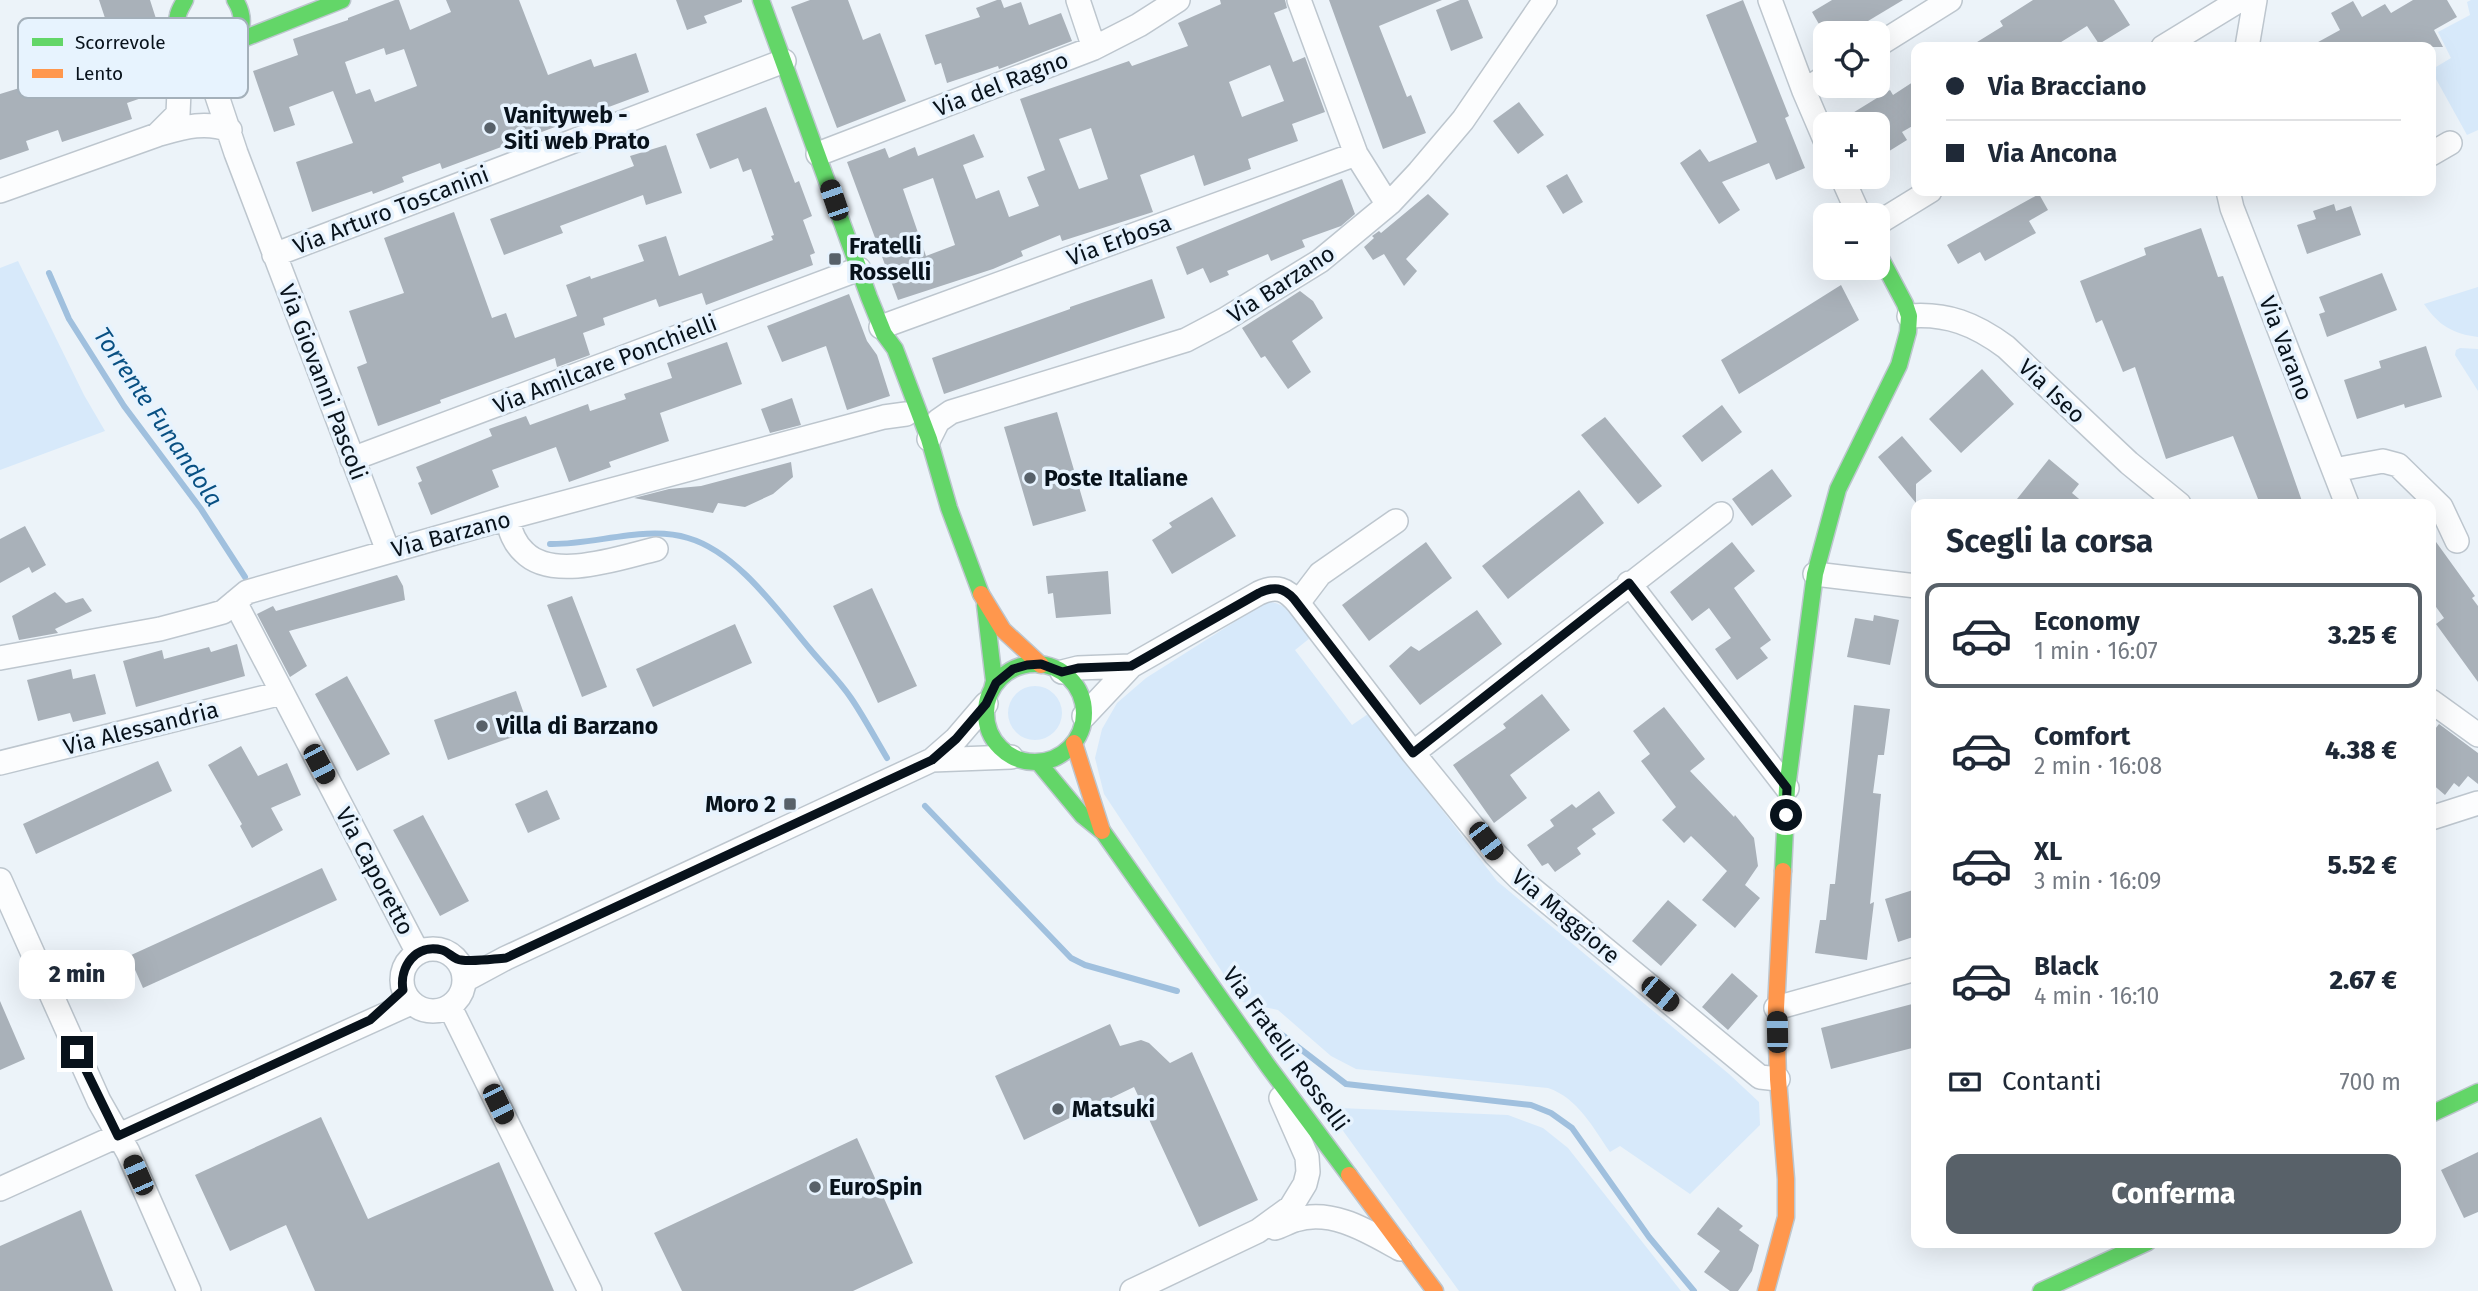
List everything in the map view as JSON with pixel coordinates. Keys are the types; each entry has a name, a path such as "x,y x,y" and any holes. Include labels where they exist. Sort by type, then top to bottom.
{"street":[{"path":"235,0 242,18"},
{"path":"241,0 257,5"},
{"path":"286,6 305,0"},
{"path":"248,37 342,0"},
{"path":"761,0 859,269 883,330 895,349 929,439 949,508 985,603 1003,630 1077,689 1082,699 1084,716 1080,733 1074,743 1058,756 1038,762 1011,757 932,760"},
{"path":"1078,0 1094,48"},
{"name":"Via del Ragno","path":"818,154 1094,48 1139,25 1178,0"},
{"path":"1299,0 1356,154 1390,204"},
{"name":"Via Barzano","path":"929,439 937,421 951,412 1151,353 1204,331 1320,261 1390,204 1463,120 1545,0"},
{"path":"1770,0 1813,112"},
{"path":"1890,38 1950,0"},
{"path":"2171,42 2240,0"},
{"path":"2248,42 2255,0"},
{"name":"Via Arturo Toscanini","path":"274,255 784,61"},
{"path":"1804,91 1813,85"},
{"path":"157,135 178,114 180,98"},
{"name":"Via Giovanni Pascoli","path":"218,98 274,255 388,551"},
{"path":"0,191 157,135 196,125 215,124 230,130"},
{"name":"Via Erbosa","path":"883,330 1356,154"},
{"path":"1890,216 1922,196"},
{"name":"Via Varano","path":"2229,196 2345,499"},
{"name":"Via Amilcare Ponchielli","path":"352,459 859,269"},
{"path":"1766,1291 1783,1234 1787,1199 1776,1008 1787,788 1815,574 1839,489 1904,353 1909,316 1890,275"},
{"name":"Via Iseo","path":"1909,316 1944,316 1975,326 1990,335 2129,463 2173,499"},
{"path":"883,330 883,353 920,453 949,508"},
{"name":"Via Barzano","path":"0,658 160,629 223,612 247,592 388,551 884,417 906,414"},
{"path":"2334,470 2383,461 2398,465 2433,499"},
{"path":"2436,502 2457,541"},
{"path":"1413,753 1721,514"},
{"path":"506,518 512,537 524,553 547,563 581,567 656,549"},
{"path":"1298,603 1320,574 1396,521"},
{"path":"1815,574 1911,585"},
{"path":"1629,583 1787,788"},
{"name":"Via Maggiore","path":"1084,716 1131,666 1266,590 1284,589 1298,603 1413,753 1495,854 1520,879 1760,1077 1778,1079"},
{"name":"Via Caporetto","path":"235,602 418,953"},
{"path":"985,603 994,681 986,722 997,745 1011,757"},
{"path":"461,970 506,958 932,760 956,739 1001,677 1013,669 1027,665 1052,668"},
{"name":"Via Maggiore","path":"1052,668 1131,666"},
{"name":"Via Alessandria","path":"0,764 282,693"},
{"path":"2436,705 2478,735"},
{"path":"1074,743 1103,832"},
{"path":"1038,762 1082,815 1103,832"},
{"path":"2436,816 2478,803"},
{"name":"Via Fratelli Rosselli","path":"1103,832 1268,1066 1435,1291"},
{"path":"0,880 99,1101 128,1152 189,1291"},
{"path":"444,950 461,970 463,990 450,1007 430,1012 420,1009 407,996 404,969 418,953 444,950"},
{"path":"1776,1008 1911,970"},
{"path":"0,1189 370,1020 407,996"},
{"path":"450,1007 590,1291"},
{"path":"1132,1291 1258,1231 1291,1207 1300,1194 1308,1172 1307,1157 1268,1066"},
{"path":"2436,1112 2478,1092"},
{"path":"1258,1231 1280,1227 1296,1219 1336,1219 1364,1229 1406,1252"},
{"path":"2041,1291 2135,1248"}],"shaded area":[{"path":"2478,0 2478,130 2467,135 2436,79 2436,67 2451,58 2438,32 2470,15 2467,2"},
{"path":"18,261 84,395 105,431 0,470 0,268"},
{"path":"2478,287 2478,337 2461,334 2447,327 2435,318 2424,304"},
{"path":"2460,348 2478,349 2478,391 2455,355"},
{"path":"1269,602 1288,610 1310,638 1295,650 1352,725 1368,714 1497,881 1759,1102 1760,1125 1690,1194 1620,1146 1610,1152 1576,1106 1548,1088 1356,1069 1331,1056 1278,1010 1242,1002 1104,794 1095,758 1102,729 1117,703 1146,678"},
{"path":"1040,686 1050,690 1058,698 1062,713 1058,728 1050,736 1030,740 1020,736 1012,728 1008,708 1012,698 1020,690"},
{"path":"1339,1108 1508,1115 1543,1128 1568,1148 1681,1291 1459,1291 1341,1128"}],"building":[{"path":"99,0 150,0 156,18 105,18"},
{"path":"399,0 410,30 451,12 446,0 519,0 548,75 591,59 594,67 636,53 649,92 442,169 440,163 402,177 404,182 373,194 372,191 312,212 296,162 353,143 333,91 289,107 295,125 274,132 253,71 298,55 293,39","holes":["384,48 386,55 404,49 417,86 375,102 370,89 356,94 345,62"]},
{"path":"676,0 742,2 704,16 707,23 687,30"},
{"path":"810,0 848,0 863,40 880,33 906,101 837,128 791,7"},
{"path":"1001,0 1004,8 1021,2 1029,25 1061,13 1072,41 999,69 998,66 947,83 941,63 935,65 925,35 980,17 976,8"},
{"path":"1220,0 1285,0 1287,8 1274,13 1293,62 1305,57 1325,112 1292,124 1298,141 1248,159 1251,169 1204,186 1194,155 1140,175 1153,212 1062,241 1060,235 1021,251 1023,256 993,269 898,300 847,162 885,148 889,158 915,147 918,156 974,134 984,157 963,165 976,199 999,190 1009,217 1039,206 1027,177 1045,170 1020,99 1129,61 1132,66 1188,46 1178,23 1221,4","holes":["1270,65 1284,101 1242,117 1229,82","1091,128 1108,179 1079,189 1059,139","933,178 955,245 926,256 903,189"]},
{"path":"1329,0 1442,0 1379,26 1407,97 1411,95 1426,133 1383,149"},
{"path":"1460,0 1468,0 1483,38 1451,51 1436,10"},
{"path":"1743,0 1789,116 1785,118 1805,168 1776,180 1769,163 1722,182 1740,210 1719,224 1680,163 1700,149 1709,162 1757,142 1706,15"},
{"path":"1832,0 1903,0 1868,21 1817,21 1812,12"},
{"path":"2033,0 2114,0 2130,25 2102,42 2098,42 2087,26 2061,42 1977,42 2003,26 2000,21"},
{"path":"2413,0 2447,0 2457,17 2434,30 2443,47 2436,47 2436,42 2318,42 2340,30 2331,13 2353,1 2362,17 2385,4 2391,13"},
{"path":"1911,83 1911,127 1902,132 1907,140 1890,151 1890,112 1854,112 1877,98 1890,98 1890,90 1893,95"},
{"path":"18,88 18,98 142,98 127,103 132,119 62,142 58,130 26,141 29,150 0,160 0,94"},
{"path":"1519,102 1544,135 1518,154 1493,121"},
{"path":"766,107 795,183 799,181 812,216 803,220 815,253 810,255 813,265 706,305 702,293 659,307 656,299 603,318 605,325 583,333 590,355 557,367 555,358 378,426 357,367 367,363 349,311 404,293 384,238 454,212 492,318 506,313 515,338 577,316 566,285 644,261 638,245 666,236 679,276 773,240 771,236 774,235 751,169 743,172 738,158 710,169 696,134"},
{"path":"666,145 682,193 646,205 643,195 560,226 563,233 504,255 490,219 634,166 630,156"},
{"path":"1567,174 1583,202 1563,214 1546,186"},
{"path":"1342,179 1355,214 1341,226 1302,240 1305,247 1271,261 1268,254 1227,271 1229,275 1210,283 1203,268 1187,275 1176,247"},
{"path":"1428,194 1449,214 1406,259 1417,271 1404,286 1384,254 1373,260 1364,247 1374,238 1372,236 1379,231 1381,233"},
{"path":"2035,196 2040,196 2048,210 2029,221 2036,233 1985,261 1980,252 1958,264 1947,245"},
{"path":"2334,204 2336,211 2351,206 2361,235 2307,254 2297,225 2316,219 2313,211"},
{"path":"2201,228 2218,277 2223,276 2301,499 2258,499 2233,436 2166,459 2135,367 2123,372 2102,320 2096,323 2080,281 2146,255 2144,248"},
{"path":"2382,273 2397,310 2327,337 2319,314 2325,312 2319,297"},
{"path":"1152,279 1165,318 944,394 932,358"},
{"path":"1841,285 1859,320 1739,394 1721,360"},
{"path":"1300,291 1313,301 1323,318 1292,341 1311,372 1288,389 1265,356 1261,358 1242,328"},
{"path":"849,294 867,341 877,355 890,396 847,410 826,346 782,362 767,326"},
{"path":"727,342 742,384 660,413 669,441 609,462 611,467 569,482 556,447 492,470 499,487 431,515 418,483 422,481 416,467 492,436 489,429 526,416 530,425 588,404 590,411 626,399 624,394 672,378 667,363"},
{"path":"2426,346 2442,397 2405,408 2404,404 2357,419 2344,380 2381,368 2379,361"},
{"path":"1982,369 2014,404 1961,453 1929,419"},
{"path":"792,398 801,425 770,433 761,409"},
{"path":"1722,405 1742,432 1702,462 1682,436"},
{"path":"1057,412 1086,511 1033,526 1004,427"},
{"path":"1605,417 1662,486 1638,504 1581,435"},
{"path":"1902,436 1932,471 1916,484 1916,499 1913,499 1878,457"},
{"path":"2049,459 2079,484 2072,493 2079,499 2017,499"},
{"path":"791,462 793,477 773,494 745,507 718,503 713,513 634,498 669,489 701,486"},
{"path":"1772,469 1792,496 1752,526 1732,499"},
{"path":"1579,490 1604,523 1508,599 1482,566"},
{"path":"1212,497 1236,536 1172,574 1152,540 1172,527 1169,523"},
{"path":"25,526 46,565 32,573 29,567 0,583 0,539"},
{"path":"1426,542 1452,578 1369,641 1342,605"},
{"path":"1732,542 1755,571 1734,588 1771,640 1760,648 1768,658 1737,680 1715,649 1731,638 1709,608 1692,621 1670,592"},
{"path":"2436,542 2475,596 2472,598 2478,606 2478,682 2436,624 2444,618 2436,607"},
{"path":"1108,571 1111,614 1056,618 1053,593 1048,594 1046,576"},
{"path":"397,575 403,586 405,600 289,631 307,666 290,677 257,614 273,606 276,611"},
{"path":"872,588 917,686 878,703 833,606"},
{"path":"55,592 66,603 83,598 92,611 55,629 58,633 19,640 12,616"},
{"path":"572,596 607,687 582,697 547,605"},
{"path":"1477,610 1502,644 1420,705 1389,666 1411,646 1419,651"},
{"path":"1874,615 1899,620 1890,665 1847,657 1855,618 1873,621"},
{"path":"735,624 752,663 653,707 636,669"},
{"path":"237,644 245,676 136,707 123,661 162,650 164,659 209,647 211,652"},
{"path":"71,669 73,679 95,674 106,714 73,722 70,713 38,721 27,680"},
{"path":"347,676 390,754 357,771 315,694"},
{"name":"Villa di Barzano","path":"516,691 530,731 448,760 434,720"},
{"path":"1542,694 1570,730 1510,775 1527,798 1494,823 1453,765 1506,728 1503,724"},
{"path":"1854,705 1890,709 1884,755 1878,755 1873,793 1881,794 1870,904 1874,902 1867,960 1815,953 1820,920 1826,920 1830,884 1835,884"},
{"path":"1664,707 1705,759 1690,771 1734,817 1735,815 1754,838 1758,866 1745,885 1760,898 1735,928 1702,900 1727,871 1691,836 1684,843 1662,820 1676,807 1641,761 1650,754 1633,731"},
{"path":"2439,724 2478,753 2478,784 2468,776 2459,787 2454,783 2445,795 2436,787 2436,728"},
{"path":"241,746 258,776 287,763 301,795 271,808 283,830 252,848 240,826 242,824 208,765"},
{"path":"158,761 172,791 36,854 23,824"},
{"path":"547,790 560,819 528,833 515,804"},
{"path":"1599,791 1615,813 1592,829 1596,834 1577,848 1581,854 1555,872 1548,863 1542,866 1527,845 1554,826 1550,820 1572,804 1576,808"},
{"path":"423,815 469,901 440,916 393,830"},
{"path":"322,868 337,900 143,988 129,956"},
{"path":"1911,891 1911,938 1898,942 1885,899"},
{"path":"1668,900 1697,925 1661,966 1632,941"},
{"path":"1732,973 1758,996 1728,1030 1702,1007"},
{"path":"0,1001 25,1059 0,1070"},
{"path":"1911,1004 1911,1048 1831,1069 1821,1028"},
{"path":"1110,1024 1120,1046 1141,1040 1149,1043 1170,1063 1192,1052 1258,1200 1199,1227 1134,1087 1024,1140 995,1076"},
{"path":"321,1117 368,1219 499,1162 554,1291 315,1291 286,1225 230,1251 195,1175"},
{"name":"EuroSpin","path":"857,1138 913,1263 853,1291 682,1291 654,1233"},
{"path":"2478,1152 2478,1212 2464,1218 2441,1170"},
{"path":"1718,1207 1743,1226 1739,1230 1759,1245 1752,1271 1738,1291 1730,1291 1704,1272 1720,1251 1697,1234"},
{"path":"81,1210 113,1291 0,1291 0,1246"}],"waterway":[{"name":"Torrente Funandola","path":"49,273 69,319 124,406 201,509 245,577"},
{"name":"Torrente Funandola","path":"550,544 655,534 688,538 706,545 740,569 770,601 851,698 887,758"},
{"name":"Torrente Funandola","path":"925,806 1071,958 1085,965 1177,991"},
{"name":"Torrente Funandola","path":"1268,1024 1346,1084 1531,1105 1551,1113 1572,1128 1649,1237 1694,1291"}],"traffic: fast":[{"path":"177,18 185,0"},
{"path":"235,0 241,18"},
{"path":"248,37 342,0"},
{"path":"761,0 869,297 884,334 895,349 929,439 949,508 981,594"},
{"path":"1783,871 1787,788 1815,574 1838,489 1899,365 1908,332 1909,316 1890,276"},
{"path":"985,605 994,681 992,689"},
{"path":"1035,664 1054,668 1070,678 1080,694 1084,713 1080,732 1070,748 1054,758 1035,762 1016,758 1000,748 990,732 986,713 990,694 1000,678 1016,668 1035,664"},
{"path":"1038,762 1082,815 1103,832 1268,1066 1349,1175"},
{"path":"2436,1112 2478,1092"},
{"path":"2041,1291 2135,1248"}],"traffic: slow":[{"path":"981,594 1003,630 1041,665"},
{"path":"1074,743 1102,831"},
{"path":"1766,1291 1786,1217 1776,1008 1783,871"},
{"path":"1349,1175 1435,1291"}],"place":[{"name":"Vanityweb - Siti web Prato","path":"490,128"},
{"name":"Fratelli Rosselli","path":"835,259"},
{"name":"Poste Italiane","path":"1030,478"},
{"name":"Villa di Barzano","path":"482,726"},
{"name":"Moro 2","path":"790,804"},
{"name":"Matsuki","path":"1058,1109"},
{"name":"EuroSpin","path":"815,1187"}],"route":[{"path":"77,1052 118,1136 370,1020 403,990 404,969 418,953 444,950 458,961 506,958 932,760 956,739 986,704 996,683 1013,669 1041,664 1062,672 1078,668 1131,666 1272,588 1284,589 1294,599 1413,753 1629,583 1787,788 1786,815"}]}
